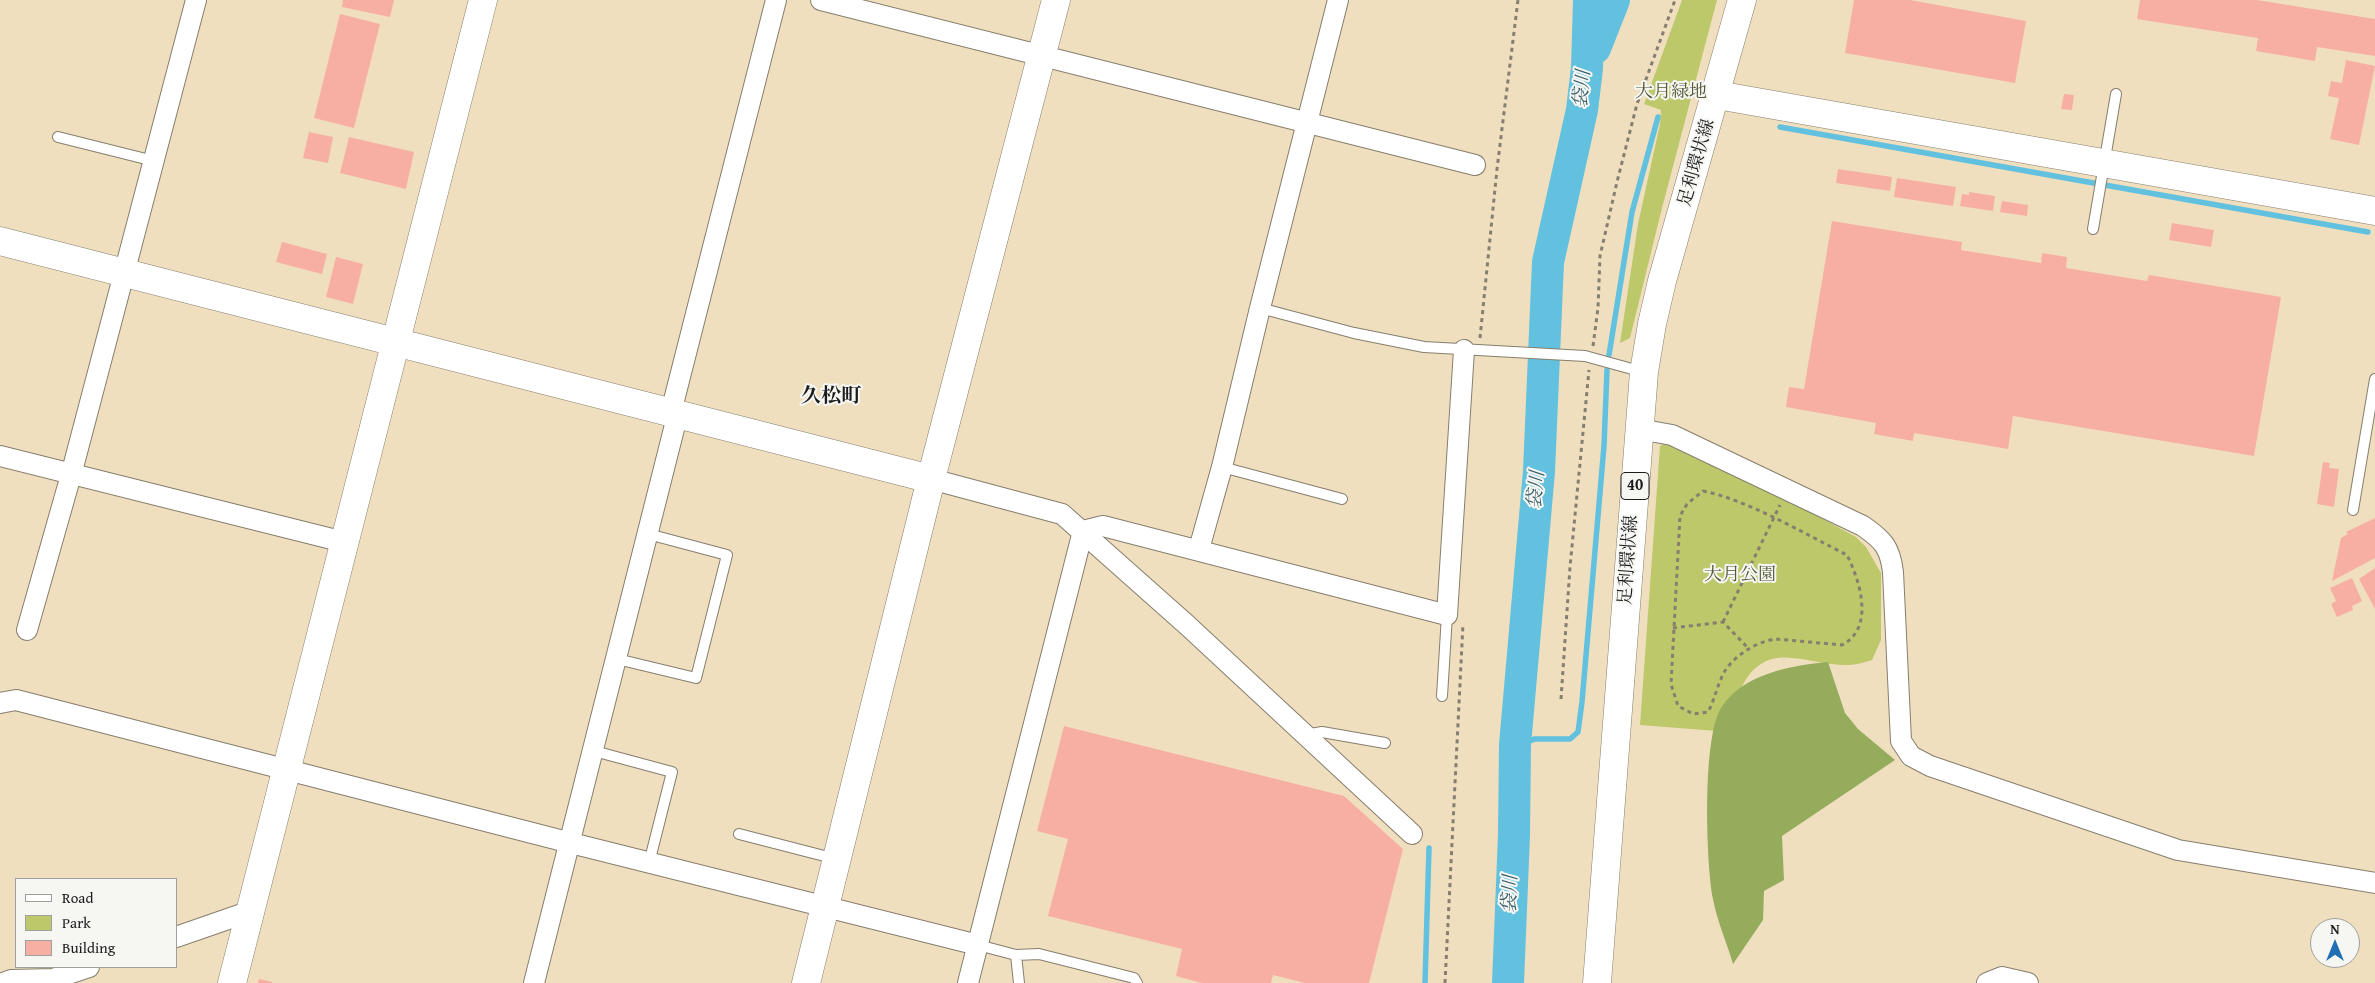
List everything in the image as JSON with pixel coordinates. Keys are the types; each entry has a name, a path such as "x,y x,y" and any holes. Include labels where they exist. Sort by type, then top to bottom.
{"street":[{"path":"27,630 71,475 196,0"},
{"path":"232,983 483,0"},
{"path":"534,983 571,844 648,534 675,412 776,0"},
{"path":"821,0 1475,165"},
{"path":"806,983 931,479 1056,0"},
{"path":"1199,549 1222,467 1338,0"},
{"name":"足利環状線","path":"1597,983 1644,372 1662,281 1717,95 1742,0"},
{"path":"1717,95 2375,211"},
{"path":"0,241 675,412 1046,508 1062,514 1083,531 1412,834"},
{"path":"1083,531 1103,526 1199,549 1455,617 1476,347"},
{"path":"1639,428 1672,435 1863,526 1881,538 1891,556 1893,572 1901,742 1911,756 1930,766 2178,850 2375,884"},
{"path":"0,456 344,542"},
{"path":"968,983 1083,531"},
{"path":"0,703 16,700 571,844 978,945"},
{"path":"178,936 251,911"},
{"path":"3,983 11,980 52,979 86,968"},
{"path":"1987,983 2002,977 2028,983"}],"lane":[{"path":"2093,229 2116,94"},
{"path":"58,137 154,161"},
{"path":"1260,308 1387,341 1424,347 1476,347 1585,356 1644,372"},
{"path":"2353,510 2375,379"},
{"path":"1222,467 1342,499"},
{"path":"617,659 696,678 727,555 648,534"},
{"path":"1442,696 1455,617"},
{"path":"1305,735 1322,732 1385,743"},
{"path":"594,751 672,772 649,863"},
{"path":"739,834 837,860"},
{"path":"978,945 1016,955 1039,954 1134,978 1137,983"},
{"path":"1016,955 1019,983"}],"path":[{"path":"1476,347 1518,0"},
{"path":"1592,347 1598,308 1600,256 1617,182 1637,104 1674,0"},
{"path":"1561,699 1570,566 1590,367"},
{"path":"1703,491 1716,494 1773,518 1847,554 1861,587 1860,628 1852,640 1842,645 1776,639 1768,640 1749,649 1730,664 1721,677 1708,712 1693,714 1678,706 1672,690 1673,628 1680,516 1687,504 1703,491"},
{"path":"1723,622 1783,497"},
{"path":"1445,983 1454,757 1455,617"},
{"path":"1673,628 1723,622"},
{"path":"1723,622 1749,649"}],"green space":[{"name":"大月緑地","path":"1682,0 1717,0 1630,338 1620,343 1638,224 1660,124 1661,110 1644,104"},
{"name":"大月公園","path":"1667,442 1783,497 1856,537 1866,547 1881,573 1881,640 1872,660 1849,665 1776,658 1764,663 1754,670 1740,692 1735,705 1730,732 1640,725 1660,446"},
{"path":"1828,662 1845,713 1858,729 1895,760 1782,836 1784,880 1764,891 1763,920 1733,964 1713,899 1709,858 1707,830 1708,772 1715,724 1721,708 1730,696 1755,679 1784,669"}],"building":[{"path":"343,0 394,0 390,17 342,7"},
{"path":"1854,0 1910,0 2026,21 2015,83 1845,53"},
{"path":"2140,0 2257,0 2375,19 2375,56 2317,47 2315,61 2256,51 2258,38 2137,19"},
{"path":"340,14 380,24 354,128 314,118"},
{"path":"2346,60 2375,66 2359,145 2330,139 2339,98 2328,96 2331,81 2342,83"},
{"path":"2064,94 2074,95 2072,110 2061,109"},
{"path":"309,132 333,137 328,163 303,158"},
{"path":"349,137 414,152 406,189 340,173"},
{"path":"1838,169 1892,177 1890,191 1836,183"},
{"path":"1897,178 1956,187 1953,206 1894,197"},
{"path":"1969,192 1995,196 1993,211 1960,206 1962,194 1969,195"},
{"path":"2002,201 2028,205 2027,216 2000,212"},
{"path":"1832,221 1962,242 1961,250 2041,263 2042,253 2067,257 2066,268 2147,281 2149,275 2281,297 2254,456 2013,416 2008,449 1914,433 1913,441 1874,434 1876,423 1786,407 1789,387 1804,389"},
{"path":"2172,223 2214,230 2211,247 2169,240"},
{"path":"282,242 327,254 322,274 276,262"},
{"path":"336,257 363,264 353,304 326,297"},
{"path":"2323,462 2330,463 2329,468 2339,469 2334,507 2317,504"},
{"path":"2375,518 2375,558 2332,581 2341,538 2348,534 2346,532"},
{"path":"2375,568 2375,609 2359,579"},
{"path":"2352,578 2362,601 2352,606 2353,610 2337,617 2331,604 2336,601 2330,588"},
{"path":"1064,726 1344,796 1403,849 1369,983 1305,983 1273,975 1271,983 1202,983 1176,976 1182,949 1048,916 1068,839 1037,831"},
{"path":"259,979 272,982 272,983 258,983"}],"waterway":[{"name":"袋川","path":"1508,983 1514,835 1515,745 1539,471 1548,262 1582,110 1587,68 1589,0"},
{"path":"1595,48 1614,0"},
{"path":"1609,355 1632,212 1658,117"},
{"path":"1780,127 2368,232"},
{"path":"1515,745 1535,739 1570,739 1578,732 1604,446 1607,370"},
{"path":"1425,983 1429,848"}],"district":[{"name":"久松町","path":"831,397"}]}
